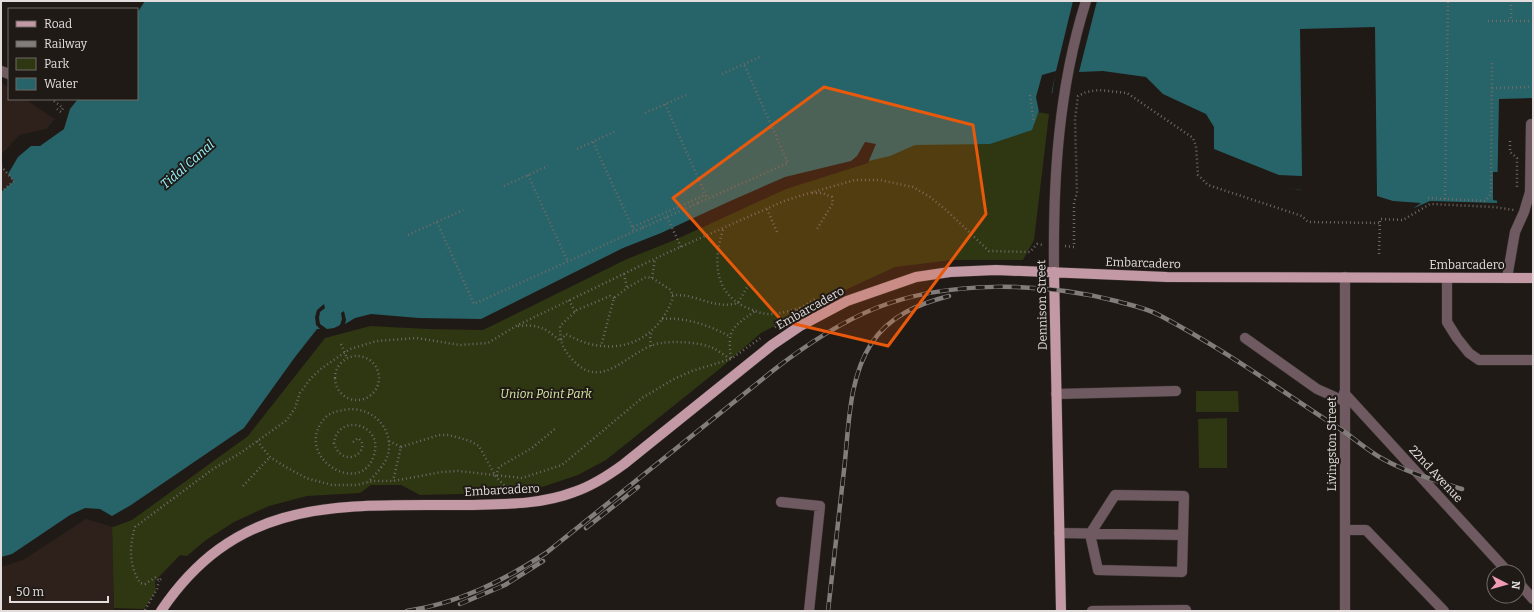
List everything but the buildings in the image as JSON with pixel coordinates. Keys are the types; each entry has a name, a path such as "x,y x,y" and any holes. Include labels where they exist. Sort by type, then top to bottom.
{"main road":[{"name":"Embarcadero","path":"161,611 182,582 200,564 222,547 256,527 286,516 336,507 532,503 575,492 604,478 624,464 772,345 800,326 824,312 870,292 916,277 950,272 996,270 1167,277 1533,278"},
{"name":"Dennison Street","path":"1054,272 1061,611"}],"street":[{"name":"Dennison Street","path":"1054,272 1054,191 1058,136 1064,93 1086,1"},
{"path":"1507,278 1515,232 1524,212 1530,192 1531,124"},
{"name":"Livingston Street","path":"1345,277 1344,397 1346,611"},
{"path":"1448,278 1447,322 1469,353 1480,360 1533,360"},
{"path":"1245,338 1317,389 1344,397"},
{"path":"1056,394 1176,391"},
{"name":"22nd Avenue","path":"1344,397 1501,564"},
{"path":"1115,495 1184,496 1183,535 1182,572 1098,570 1090,534 1115,495"},
{"path":"781,502 820,506 809,611"},
{"path":"1345,530 1366,530 1444,611"},
{"path":"1059,533 1183,535"},
{"path":"1526,591 1533,599"},
{"path":"1092,611 1186,611"}],"path":[{"path":"1445,199 1448,1"},
{"path":"1511,1 1511,21"},
{"path":"1488,21 1533,21"},
{"path":"722,74 762,56"},
{"path":"1428,198 1485,201 1491,194 1492,62"},
{"path":"698,203 788,163 744,64"},
{"path":"1491,88 1533,87"},
{"path":"1074,247 1074,203 1077,193 1076,107 1078,96 1086,92 1099,90 1127,93 1193,138 1196,146 1198,175 1208,185 1302,216 1308,222 1380,223"},
{"path":"645,113 686,95"},
{"path":"1030,95 1034,123"},
{"path":"54,101 63,108 61,112 57,109"},
{"path":"665,104 707,198"},
{"path":"577,149 614,132"},
{"path":"1510,141 1510,152 1517,158 1517,192"},
{"path":"593,142 634,231"},
{"path":"1,166 14,181 1,192"},
{"path":"504,186 548,166"},
{"path":"528,175 568,262"},
{"path":"145,610 157,589 160,580 156,577 145,584 140,583 132,568 132,538 135,526 213,469 256,442 287,420 295,408 300,393 311,378 322,368 344,353 377,341 417,338 460,345 488,343 516,326 681,247 767,209 806,194 855,180 880,180 913,187 930,197 946,210 989,251 1030,252"},
{"path":"806,194 822,193 832,197 833,203 817,229"},
{"path":"632,227 705,195"},
{"path":"437,222 474,304 702,201"},
{"path":"1379,254 1380,219 1403,220 1430,204 1494,207 1524,212"},
{"path":"767,209 777,232"},
{"path":"408,235 463,210"},
{"path":"667,217 681,247"},
{"path":"723,229 717,252 719,280 731,299 756,311 769,314 800,308"},
{"path":"652,278 656,259"},
{"path":"624,274 627,288"},
{"path":"560,341 566,334 590,344 601,346 615,346 631,343 646,336 653,330 669,310 674,298 671,290 652,278 646,277 627,288 614,298 601,346"},
{"path":"738,303 750,282"},
{"path":"672,295 690,296 721,305 738,303"},
{"path":"614,298 610,296 575,312 560,326 560,341 563,349 576,364 586,369 602,373 615,368 641,349 660,343 674,343 712,348 745,368"},
{"path":"770,331 800,308 817,298"},
{"path":"569,300 575,312"},
{"path":"731,359 728,340 729,336 736,326 756,311"},
{"path":"662,319 678,318 696,322 716,328 729,336"},
{"path":"516,326 537,326 548,330 560,341"},
{"path":"650,346 650,336 653,330"},
{"path":"256,442 270,457 306,478 319,482 344,486 368,482 393,481 442,472 476,472 496,477 522,478 562,465 642,398 686,374 731,359 763,336"},
{"path":"341,344 347,358"},
{"path":"356,356 364,357 376,366 378,373 377,387 374,393 366,398 360,400 348,399 336,388 335,372 337,367 347,358 356,356"},
{"path":"353,442 358,438 363,447 360,452 352,457 342,456 334,443 338,432 349,425 361,426 369,431 375,442 374,456 371,462 366,467 352,473 337,472 330,468 320,457 317,448 317,438 323,420 330,414 347,409 366,411 379,421 385,431 389,451 383,464 368,482"},
{"path":"496,477 499,467 532,448 555,429"},
{"path":"388,441 401,447 439,435 461,438 479,446 496,477"},
{"path":"393,481 401,447"},
{"path":"243,486 270,457"},
{"path":"510,496 517,496"}],"highlighted area":[{"path":"824,87 973,125 986,214 888,346 782,321 673,198"}],"shaded area":[{"path":"1,82 8,87 8,100 26,100 54,119 43,133 1,157"},
{"path":"1,166 14,181 1,192"},
{"path":"86,517 112,525 114,611 1,611 1,565"}],"green space":[{"name":"Union Point Park","path":"1038,112 1049,114 1034,240 1023,260 952,260 895,267 841,292 761,333 722,367 606,460 578,475 542,487 498,493 420,495 401,485 371,485 360,493 307,496 269,506 234,522 206,540 187,556 180,555 155,581 156,591 144,609 114,608 112,525 324,336 863,135"},
{"path":"1196,391 1238,391 1239,412 1196,412"},
{"path":"1227,418 1227,468 1199,468 1198,419"}],"water":[{"name":"Tidal Canal","path":"126,1 1533,1 1533,98 1499,99 1497,203 1430,201 1414,208 1275,186 1208,155 1203,123 1137,82 1072,83 1044,97 1032,130 990,144 915,145 890,156 860,163 785,187 626,257 483,328 370,324 324,336 247,435 131,519 86,517 1,565 1,192 14,181 1,166 1,157 43,133 55,118 62,100 138,100 138,8"}],"pier":[{"path":"123,1 145,1 138,12 138,8 119,8"},
{"path":"1073,1 1097,1 1079,72 1103,71 1146,77 1163,94 1206,114 1214,127 1214,149 1279,175 1302,176 1300,29 1375,27 1377,196 1393,201 1421,203 1411,210 1303,193 1302,190 1274,187 1207,157 1201,124 1166,107 1136,84 1073,85 1052,95 1055,75 1051,96 1046,99 1040,113 1036,97 1042,75 1056,71"},
{"path":"59,100 77,100 70,109 64,129 40,146 31,146 18,157 8,174 1,166 1,155 19,135 46,129 55,118 53,117 59,107"},
{"path":"865,142 876,144 868,163 786,189 677,239 627,259 483,330 370,326 325,338 248,436 132,520 113,527 86,519 23,560 1,567 1,557 12,554 70,515 85,508 100,509 112,516 131,505 244,428 295,357 317,329 320,329 316,325 315,317 317,310 324,304 325,308 320,312 319,318 320,324 327,329 340,325 342,319 341,313 344,311 346,320 345,324 355,318 371,314 419,318 481,319 623,248 661,233 785,177 851,161 857,156"},
{"path":"1493,172 1500,172 1499,201 1493,200"}],"railway":[{"path":"407,611 445,602 480,590 497,582 546,553 775,369 811,343 849,320 876,308 904,299 933,292 964,288 1027,287 1058,290 1116,301 1149,310 1228,355 1383,459 1412,472 1462,489"},
{"path":"828,611 851,405 863,358 878,334 895,319 915,307 949,296"},
{"path":"586,528 638,487"},
{"path":"460,604 505,585 543,561"}]}
